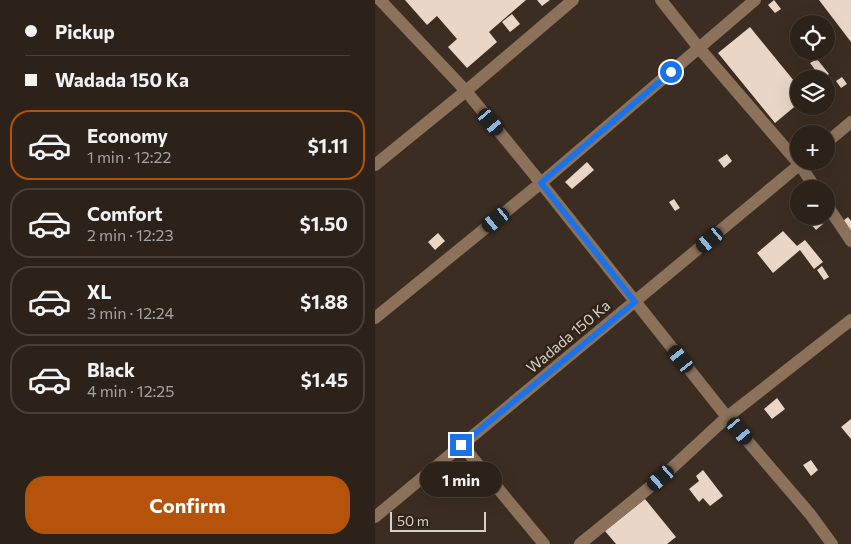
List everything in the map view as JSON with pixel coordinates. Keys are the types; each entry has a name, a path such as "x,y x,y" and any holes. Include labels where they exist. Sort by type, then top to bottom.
{"street":[{"path":"375,165 573,0"},
{"path":"661,0 699,48 790,150"},
{"path":"375,318 541,183 755,0"},
{"path":"379,2 466,91 727,417 810,514 832,544"},
{"path":"835,135 851,122"},
{"name":"Wadada 150 Ka","path":"375,517 794,170"},
{"path":"835,217 851,241"},
{"path":"580,544 661,478 727,417 851,320"},
{"path":"461,445 545,544"}],"building":[{"path":"405,0 526,0 489,32 497,42 467,68 448,47 457,39 437,16 427,25"},
{"path":"537,0 550,0 542,6"},
{"path":"774,0 781,9 775,13 768,5"},
{"path":"819,0 851,0 851,42 835,21 835,15 830,15"},
{"path":"512,14 520,24 510,32 502,22"},
{"path":"750,27 790,76 790,110 775,123 718,53"},
{"path":"818,60 826,70 815,70 810,63"},
{"path":"842,77 847,84 841,88 836,81"},
{"path":"727,154 732,161 724,168 718,160"},
{"path":"587,162 594,170 572,189 565,182"},
{"path":"674,199 680,208 675,211 669,202"},
{"path":"848,217 851,221 851,232 843,221"},
{"path":"812,225 822,225 816,230"},
{"path":"783,231 797,246 805,240 823,262 814,269 800,250 773,273 757,253"},
{"path":"438,233 445,241 435,250 428,242"},
{"path":"822,266 829,277 824,280 817,270"},
{"path":"777,398 785,409 772,419 764,409"},
{"path":"851,419 851,439 841,427"},
{"path":"811,460 818,470 811,476 803,465"},
{"path":"703,470 723,496 710,506 703,498 699,502 689,489 699,481 696,476"},
{"path":"645,499 676,537 667,544 616,544 605,531"}],"route":[{"path":"461,445 635,302 541,183 671,72"}]}
